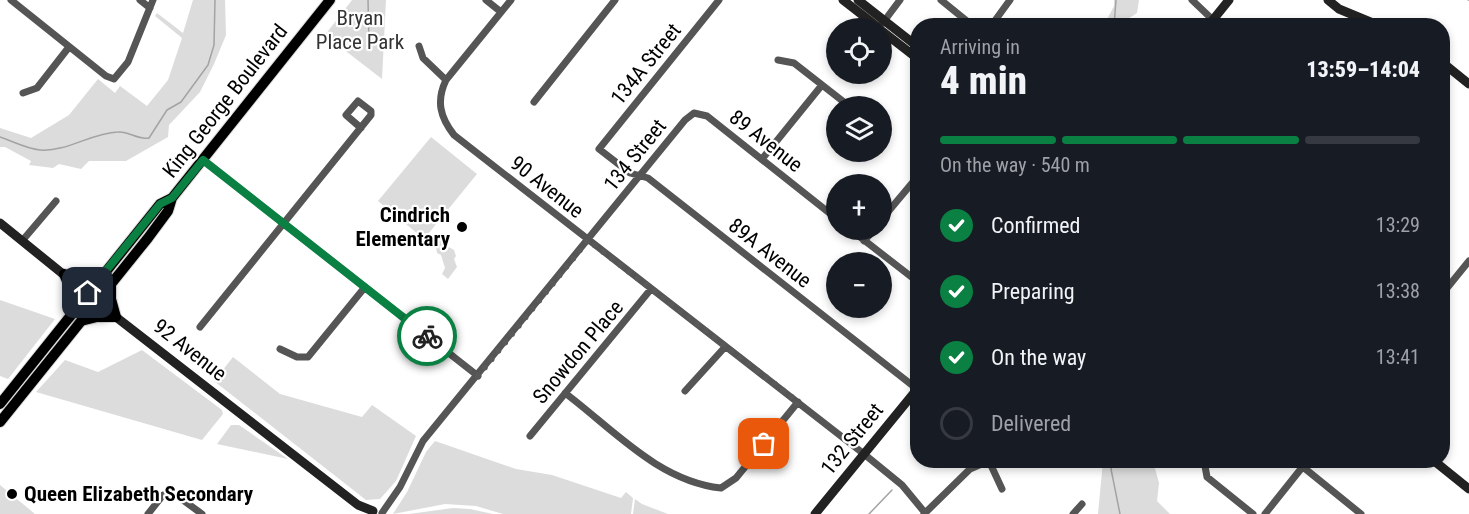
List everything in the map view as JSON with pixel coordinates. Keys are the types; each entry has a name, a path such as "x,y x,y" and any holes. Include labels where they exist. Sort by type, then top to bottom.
{"main road":[{"name":"King George Boulevard","path":"92,297 111,284 168,211 172,198 330,0"},
{"path":"843,0 868,18"},
{"path":"858,0 873,18"},
{"path":"1214,18 1229,0"},
{"path":"1328,0 1339,9 1361,18"},
{"path":"892,33 910,43"},
{"path":"892,37 910,52"},
{"path":"1450,69 1469,84"},
{"name":"King George Boulevard","path":"0,404 92,297 103,275 160,204 172,198"},
{"name":"92 Avenue","path":"0,223 116,317 358,505 374,513"},
{"path":"64,274 80,278 103,275"},
{"path":"64,274 72,293 76,317 116,317 112,304 111,284"},
{"name":"King George Boulevard","path":"0,422 76,317"},
{"name":"132 Street","path":"814,514 910,398"},
{"path":"1443,468 1469,489"}],"street":[{"path":"11,0 106,76 114,79 128,62 153,0"},
{"path":"140,0 150,8"},
{"path":"486,0 501,12"},
{"path":"419,46 423,58 446,80 511,0"},
{"path":"534,102 615,0"},
{"name":"134A Street","path":"599,149 719,0"},
{"path":"887,18 900,0"},
{"path":"940,0 964,18"},
{"path":"997,18 1010,0"},
{"path":"1192,0 1206,18"},
{"path":"23,93 36,88 69,46"},
{"path":"778,60 794,63 836,96"},
{"name":"90 Avenue","path":"446,80 441,90 442,118 454,135 864,454 902,485 925,514"},
{"path":"762,159 822,85"},
{"name":"134 Street","path":"374,513 400,487 423,441 639,176 685,120 694,113 701,114"},
{"name":"89 Avenue","path":"701,114 707,116 826,210"},
{"path":"200,327 361,128"},
{"name":"89A Avenue","path":"599,149 630,173 648,178 910,382"},
{"path":"203,160 478,376"},
{"path":"892,207 910,186"},
{"path":"22,241 56,201"},
{"path":"864,240 910,276"},
{"path":"1450,284 1469,261"},
{"path":"280,349 297,357 308,357 365,287"},
{"name":"Snowdon Place","path":"530,435 651,290"},
{"path":"685,391 725,346"},
{"path":"566,393 659,467 693,481 721,488 736,478 798,402"},
{"path":"925,514 972,468"},
{"path":"993,468 1002,489"},
{"path":"1205,468 1207,477 1253,514"},
{"path":"1265,514 1302,468"},
{"path":"1304,468 1361,514"},
{"path":"1199,480 1207,477"},
{"path":"148,514 163,495 172,492 202,514"},
{"path":"1073,514 1082,504"}],"green space":[{"path":"193,0 225,0 226,35 200,92 169,125 168,137 126,161 89,161 81,169 59,164 53,168 29,165 31,161 5,147 0,147 0,128 31,138 69,115 98,79 115,93 120,86 147,106 168,80 182,38 155,16 157,13 183,33"},
{"name":"Bryan Place Park","path":"352,0 386,0 382,79 325,35"},
{"path":"1114,0 1139,0 1137,13 1129,18 1108,18 1114,6"},
{"path":"431,137 477,174 424,239 378,201"},
{"path":"445,240 447,246 454,250 457,267 448,279 442,274 445,268 441,255 437,253 435,241"},
{"path":"0,300 55,319 8,379 0,376"},
{"path":"142,350 222,410 223,414 202,440 36,392 65,360 98,372"},
{"path":"233,357 280,394 362,417 372,405 416,436 396,481 380,499 366,500 214,381"},
{"path":"231,425 239,425 288,459 217,444"},
{"path":"435,441 516,469 552,475 621,498 626,492 633,498 631,514 503,514 476,506 445,504 393,514 407,492 426,452"},
{"path":"1102,468 1155,468 1159,483 1157,501 1170,514 1098,514"},
{"path":"0,485 35,514 0,514"},
{"path":"635,499 642,504 668,514 633,514"},
{"path":"453,508 493,514 409,514"}],"waterway":[{"path":"0,137 40,150 60,148 108,133 118,132 149,138 167,110 181,102 208,65 214,45 215,0"},
{"path":"368,0 369,41"},
{"path":"1115,18 1116,0"},
{"path":"1111,468 1120,514"},
{"path":"869,514 892,490"}],"way so far":[{"path":"427,336 478,376 588,240 798,402 764,444"}],"place":[{"name":"Cindrich Elementary","path":"462,227"},
{"name":"Queen Elizabeth Secondary","path":"12,494"}],"route":[{"path":"88,293 160,204 172,198 203,160 427,336"}]}
